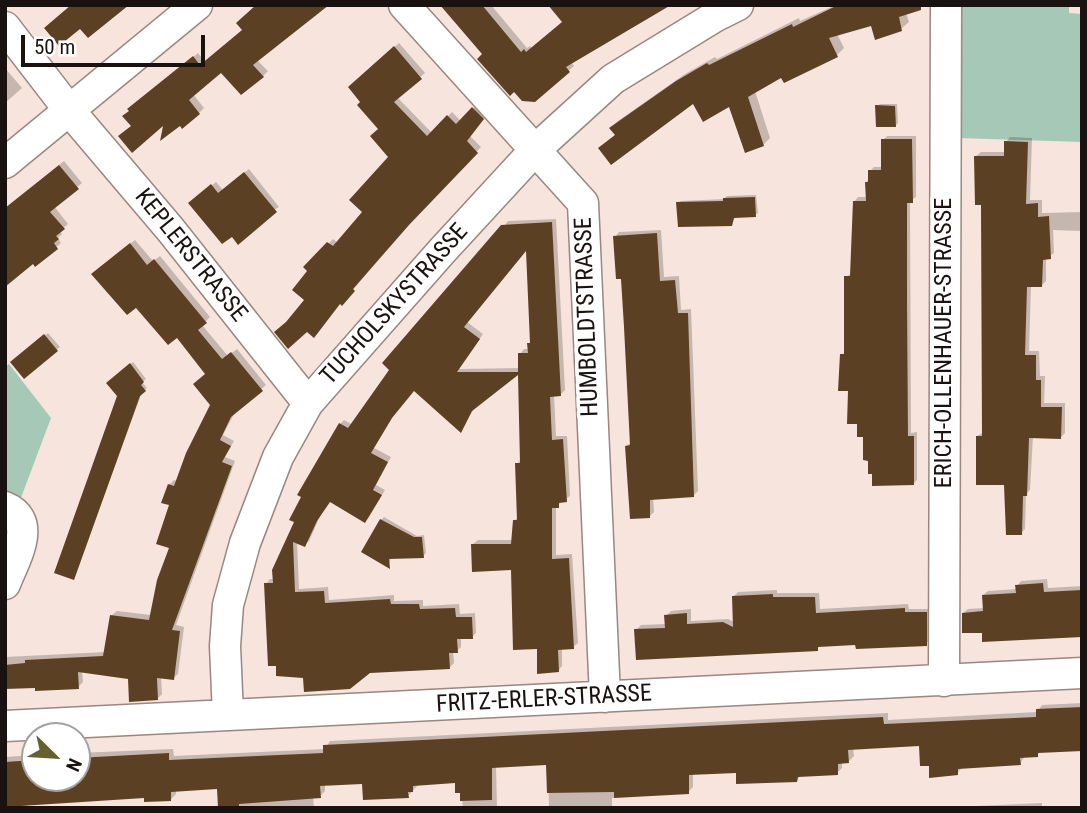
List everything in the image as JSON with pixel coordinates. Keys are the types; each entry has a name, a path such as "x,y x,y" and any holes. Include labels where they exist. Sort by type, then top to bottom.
{"street":[{"path":"5,163 197,5"},
{"name":"HUMBOLDTSTRASSE","path":"404,5 583,203 605,697"},
{"name":"TUCHOLSKYSTRASSE","path":"228,715 225,646 228,605 245,543 278,457 309,403 535,150 612,79 738,5"},
{"name":"ERICH-OLLENHAUER-STRASSE","path":"944,681 946,5"},
{"name":"KEPLERSTRASSE","path":"5,27 69,110 170,229 309,403"},
{"path":"5,507 22,520 24,535 5,584"},
{"name":"FRITZ-ERLER-STRASSE","path":"5,726 1082,673"}],"green space":[{"path":"959,5 1069,5 1069,13 1082,14 1082,142 958,138"},
{"path":"9,364 51,418 19,503 5,497 5,367"}],"building":[{"path":"71,5 129,5 88,38 80,29 59,46 44,28"},
{"path":"256,5 329,5 253,65 264,77 241,95 221,73 189,100 200,114 182,129 180,126 160,141 163,126 132,153 118,136 131,126 122,116 129,111 127,109 193,56 200,65 242,30 236,23"},
{"path":"440,5 482,5 521,52 524,49 526,52 562,22 548,5 671,5 566,67 570,72 535,102 522,101 514,92 510,96 477,59 482,54"},
{"path":"838,5 921,5 921,10 899,17 902,31 875,40 871,26 829,38 838,57 784,83 781,78 748,97 764,146 745,153 729,107 703,122 693,104 611,165 598,148 615,135 609,128 676,81 707,63 709,65 792,24 793,27"},
{"path":"394,46 422,79 394,102 427,136 447,115 456,124 472,107 484,119 467,141 478,153 409,225 314,338 307,332 288,349 274,332 304,300 292,290 307,271 303,267 327,242 333,246 362,212 349,200 388,157 370,136 378,129 357,105 360,102 348,87"},
{"path":"875,105 895,106 896,127 876,127"},
{"path":"881,139 912,139 913,203 907,203 907,300 908,436 914,436 914,485 872,486 868,461 863,460 863,437 857,437 857,424 847,424 848,391 838,391 840,354 844,354 844,276 850,276 853,201 866,201 865,182 868,182 868,170 881,170"},
{"path":"1004,141 1028,142 1026,204 1038,203 1038,217 1049,216 1051,259 1043,260 1042,287 1027,287 1025,355 1036,355 1036,380 1041,380 1041,407 1062,407 1061,439 1029,438 1027,496 1023,496 1022,535 1006,535 1004,485 976,485 976,436 982,436 981,205 975,205 974,156 1004,156"},
{"path":"59,165 79,189 50,212 65,229 56,236 59,239 54,243 58,249 35,267 33,264 5,287 5,208"},
{"path":"244,172 277,212 238,245 232,237 222,244 188,203 211,184 218,193"},
{"path":"755,197 756,217 734,218 732,226 678,227 676,202"},
{"path":"552,222 561,396 550,397 552,440 563,439 567,502 559,503 559,508 552,508 552,559 569,558 574,649 558,650 559,672 537,674 537,649 513,650 511,570 472,572 471,544 511,544 513,520 517,520 515,463 520,463 518,375 472,411 461,433 414,391 392,418 371,453 388,462 373,490 382,495 365,523 330,502 317,521 305,547 293,542 295,592 324,591 325,603 390,599 391,604 419,604 420,609 455,608 456,617 472,617 473,639 457,639 458,653 449,653 450,669 370,673 350,689 304,692 303,678 276,676 276,666 268,666 264,583 273,583 272,570 294,522 289,520 301,497 297,495 339,423 348,428 389,370 382,363 501,225","holes":["526,251 530,343 527,343 528,353 518,353 518,372 457,372 480,339 464,327"]},
{"path":"657,233 660,281 675,280 678,313 688,313 694,497 650,500 650,518 630,519 625,446 630,445 624,327 621,279 616,279 613,236"},
{"path":"130,243 147,265 154,259 207,323 198,330 222,359 231,352 263,391 231,417 220,440 231,446 222,462 232,466 172,630 180,631 174,680 157,678 158,700 129,702 128,679 78,672 79,689 5,689 5,665 25,663 25,660 103,656 110,615 149,620 157,580 169,548 156,544 169,505 161,503 168,484 174,486 186,453 210,405 193,384 205,374 177,338 168,345 136,308 127,315 91,274"},
{"path":"44,334 58,351 24,379 10,362"},
{"path":"130,363 144,382 141,385 146,391 140,396 74,580 54,573 117,396 106,383"},
{"path":"380,519 414,537 422,537 424,558 389,559 390,569 361,552"},
{"path":"1043,583 1044,592 1082,590 1082,637 982,642 982,633 962,633 962,613 983,611 982,595 1016,593 1015,585"},
{"path":"773,594 773,597 815,597 816,613 905,608 905,612 927,612 927,646 856,649 855,645 818,647 818,651 636,660 634,629 665,628 664,615 687,613 687,624 723,622 733,627 732,596"},
{"path":"1082,707 1082,751 1038,753 1038,757 1020,758 1021,765 958,769 958,775 929,778 929,766 920,766 919,746 848,750 849,763 838,764 838,775 798,777 797,782 736,784 736,773 689,775 689,794 614,798 614,792 547,793 546,765 492,768 492,800 460,801 460,793 455,793 455,783 413,786 413,792 408,792 409,798 363,800 362,784 320,786 321,798 239,804 239,808 218,808 217,789 171,792 171,801 144,802 144,798 5,807 5,762 21,761 21,792 91,792 91,757 169,753 169,760 323,753 323,745 883,717 884,724 1036,717 1036,709"}]}
